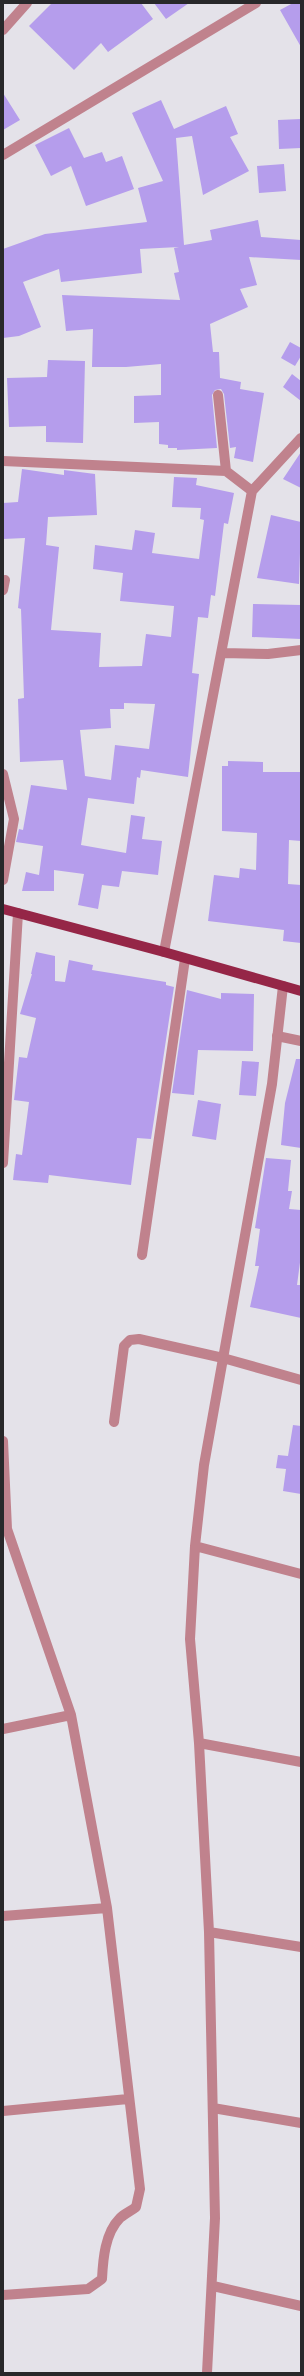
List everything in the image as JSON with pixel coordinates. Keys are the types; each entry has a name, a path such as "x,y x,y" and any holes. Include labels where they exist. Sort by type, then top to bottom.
{"main road":[{"path":"3,909 164,952 301,992"}],"street":[{"path":"3,30 27,3"},
{"path":"3,155 256,3"},
{"path":"218,395 226,471"},
{"path":"164,952 223,653 252,491 301,438"},
{"path":"3,460 226,471 252,491"},
{"path":"223,653 268,654 301,650"},
{"path":"3,774 14,819 3,880"},
{"path":"3,1163 18,914"},
{"path":"142,1255 186,959"},
{"path":"207,2373 213,2286 215,2218 209,1932 199,1743 190,1639 196,1546 204,1465 272,1084 283,986"},
{"path":"277,1036 301,1041"},
{"path":"114,1422 124,1346 130,1340 139,1339 223,1358 301,1380"},
{"path":"3,1441 5,1529 71,1715 107,1908 128,2099 140,2189 136,2207 119,2218 112,2232 103,2254 102,2279 88,2289 3,2295"},
{"path":"196,1546 301,1574"},
{"path":"3,1729 71,1715"},
{"path":"199,1743 301,1762"},
{"path":"3,1916 107,1908"},
{"path":"209,1932 301,1947"},
{"path":"3,2111 128,2099"},
{"path":"213,2108 301,2123"},
{"path":"213,2286 301,2306"}],"building":[{"path":"52,3 141,3 153,19 108,52 101,43 74,70 29,26"},
{"path":"154,3 189,3 166,19"},
{"path":"293,3 301,3 301,47 280,10"},
{"path":"3,93 20,120 3,130"},
{"path":"161,100 174,129 226,106 238,134 230,137 249,171 203,195 192,136 176,138 184,245 212,240 210,230 258,220 261,237 301,240 301,260 249,257 257,285 240,289 248,307 210,324 213,352 219,352 220,378 241,382 240,389 264,393 253,462 234,458 236,447 230,448 224,394 221,389 215,390 212,395 217,448 177,450 177,448 168,448 168,445 159,444 159,422 134,423 134,396 161,395 161,364 126,367 92,367 93,329 66,331 62,295 180,300 174,273 179,272 174,248 179,247 140,249 142,273 61,282 59,269 23,282 41,327 19,336 3,338 3,249 45,234 147,222 138,188 163,181 132,113"},
{"path":"301,119 301,148 279,149 278,120"},
{"path":"69,128 84,158 102,152 106,162 122,156 134,189 86,206 71,166 51,176 35,145"},
{"path":"284,164 286,191 259,193 257,166"},
{"path":"290,342 301,348 301,356 295,366 281,358"},
{"path":"48,360 85,361 83,443 46,442 46,426 9,427 7,378 47,377"},
{"path":"292,374 301,381 301,401 283,387"},
{"path":"301,452 301,488 283,479"},
{"path":"22,469 64,475 64,470 95,474 97,515 48,517 46,545 59,547 51,630 101,633 99,667 142,666 146,634 171,637 174,606 120,601 123,573 93,569 95,545 132,550 135,530 155,533 152,553 199,559 204,520 200,519 201,508 172,507 174,477 197,478 196,485 234,493 228,524 224,523 215,596 211,595 208,618 198,617 192,673 199,674 188,777 141,770 140,778 137,777 134,804 88,798 81,845 126,853 131,815 145,817 142,839 162,841 158,875 122,871 119,887 102,885 98,909 78,905 84,874 54,870 54,891 22,891 26,872 39,875 43,846 16,842 19,829 23,830 31,785 67,790 63,760 20,762 18,699 24,698 21,609 18,608 25,538 3,539 3,503 18,502","holes":["124,703 155,704 149,749 115,745 111,780 85,776 80,730 111,728 110,709 124,709"]},
{"path":"271,515 301,522 299,584 257,578"},
{"path":"253,604 301,605 301,639 252,637"},
{"path":"228,761 263,762 263,772 301,772 301,841 289,840 288,884 301,885 301,943 283,941 284,930 208,921 214,875 239,878 240,868 256,870 257,833 222,831 222,766 228,766"},
{"path":"36,952 55,956 55,981 65,982 69,960 93,965 92,970 166,982 166,985 174,987 151,1139 137,1138 131,1185 49,1175 48,1183 13,1180 16,1154 22,1155 29,1102 14,1100 19,1057 27,1058 36,1018 20,1014 32,974"},
{"path":"187,990 221,999 221,993 254,994 253,1051 198,1050 194,1095 172,1093"},
{"path":"296,1059 301,1059 301,1148 281,1145 285,1103"},
{"path":"242,1061 259,1062 256,1096 239,1095"},
{"path":"198,1100 221,1104 216,1140 192,1136"},
{"path":"266,1158 291,1160 288,1191 292,1191 289,1209 301,1210 301,1255 297,1285 301,1285 301,1318 250,1307 259,1266 255,1266 260,1229 255,1228"},
{"path":"293,1425 301,1426 301,1494 283,1491 286,1469 276,1468 278,1455 288,1456"}]}
